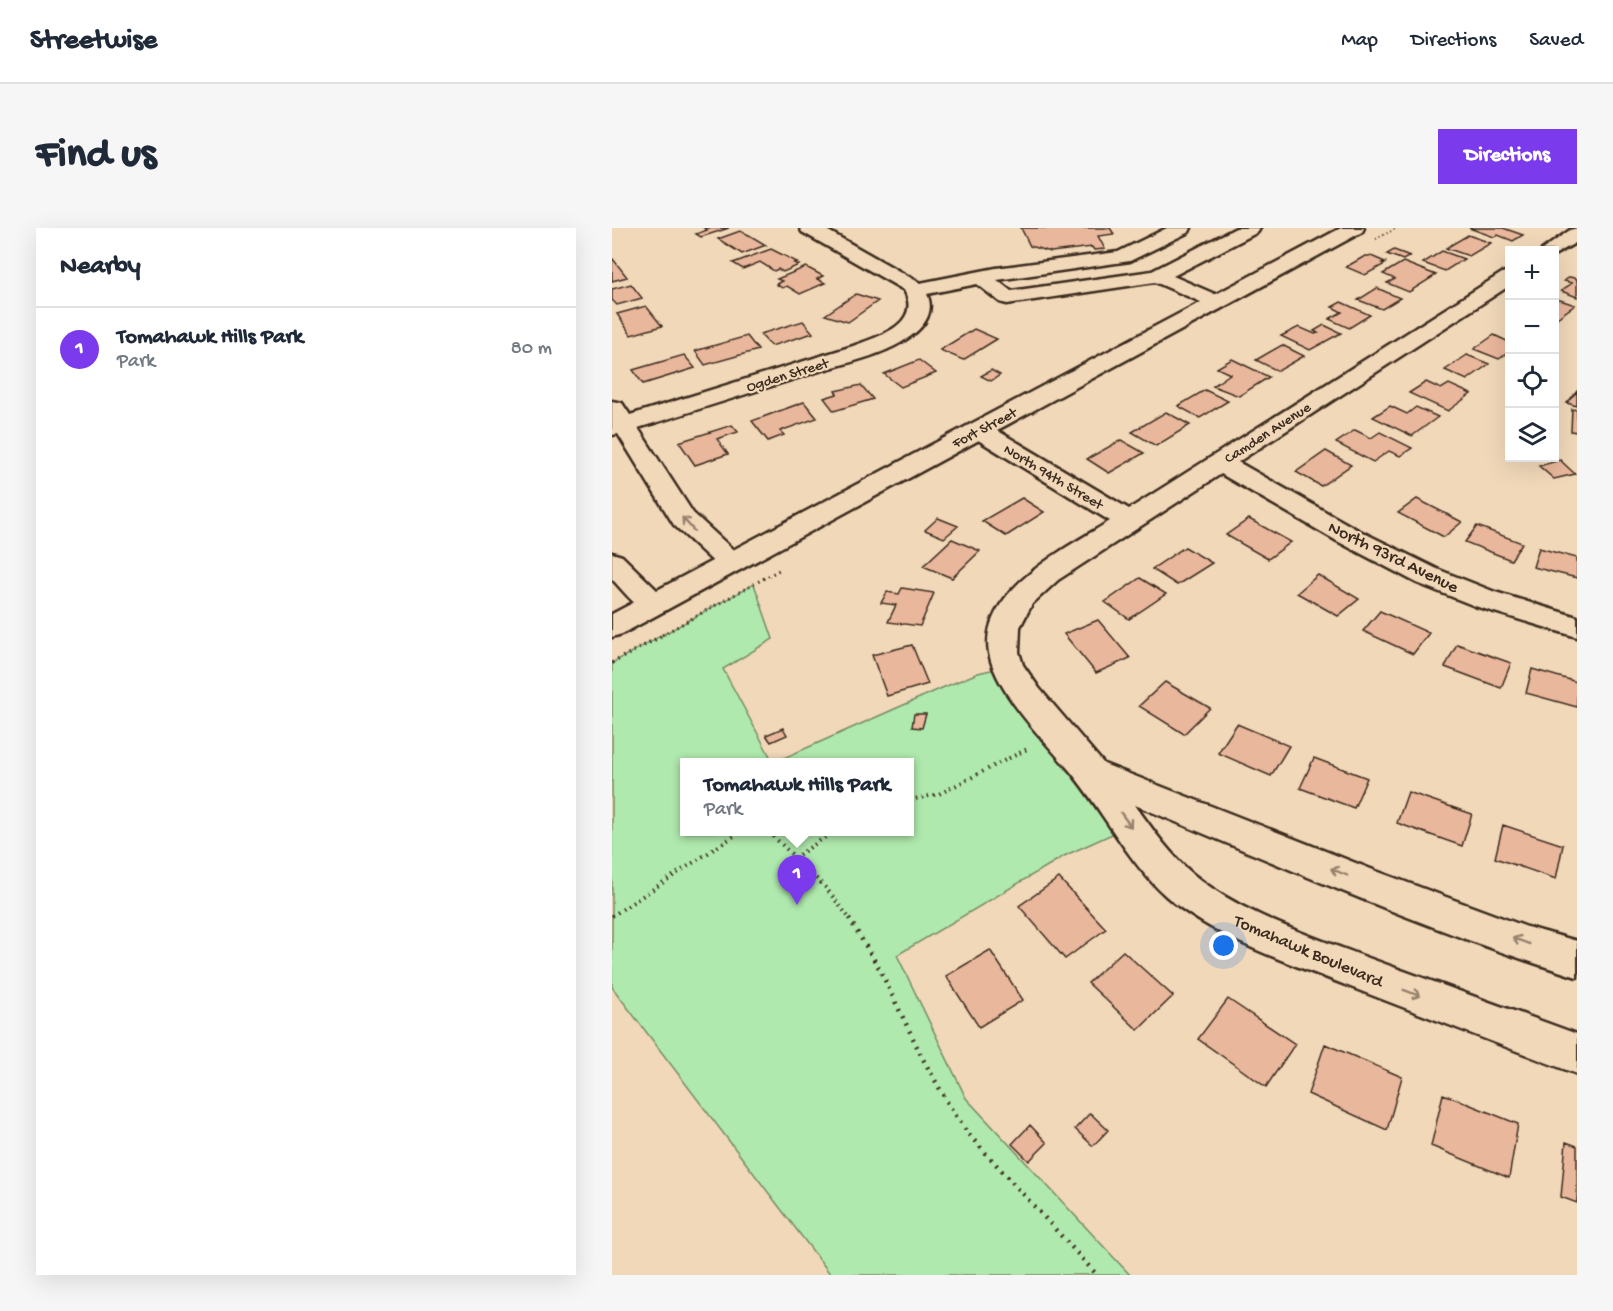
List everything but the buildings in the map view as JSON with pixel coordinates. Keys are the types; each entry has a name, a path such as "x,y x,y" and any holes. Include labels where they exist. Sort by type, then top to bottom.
{"street":[{"path":"809,228 911,286 1123,257 1182,228"},
{"path":"981,277 1007,298 1157,276 1251,228"},
{"name":"Fort Street","path":"612,627 1355,228"},
{"path":"1558,246 1577,234"},
{"path":"1123,257 1157,276 1217,302"},
{"name":"Camden Avenue","path":"1027,590 1048,573 1505,281"},
{"name":"Ogden Street","path":"616,419 888,341 907,329 916,319 921,305 911,286"},
{"path":"616,419 683,519 731,563"},
{"name":"North 94th Street","path":"979,430 1129,521"},
{"name":"North 93rd Avenue","path":"1221,462 1240,476 1403,564 1454,587 1514,609 1577,627"},
{"path":"612,562 654,604"},
{"name":"Tomahawk Boulevard","path":"1027,590 1012,610 1004,632 1004,652 1008,666 1034,703 1092,773 1152,856 1176,882 1204,903 1238,922 1301,950 1479,1019 1577,1054"},
{"name":"Tomahawk Boulevard","path":"1092,773 1374,886 1527,944 1577,959"}],"path":[{"path":"914,799 939,794 1035,745"},
{"path":"612,916 732,836"},
{"path":"774,836 826,888 861,935 923,1059 950,1107 971,1137 1097,1275"},
{"path":"794,858 826,836"}],"green space":[{"path":"754,584 773,639 723,669 771,758 680,758 680,836 914,836 914,758 784,758 978,673 1008,666 1130,826 1066,855 897,955 966,1098 1130,1275 831,1275 612,987 612,663"}],"place":[{"name":"Tomahawk Hills Park","path":"797,905"}]}
